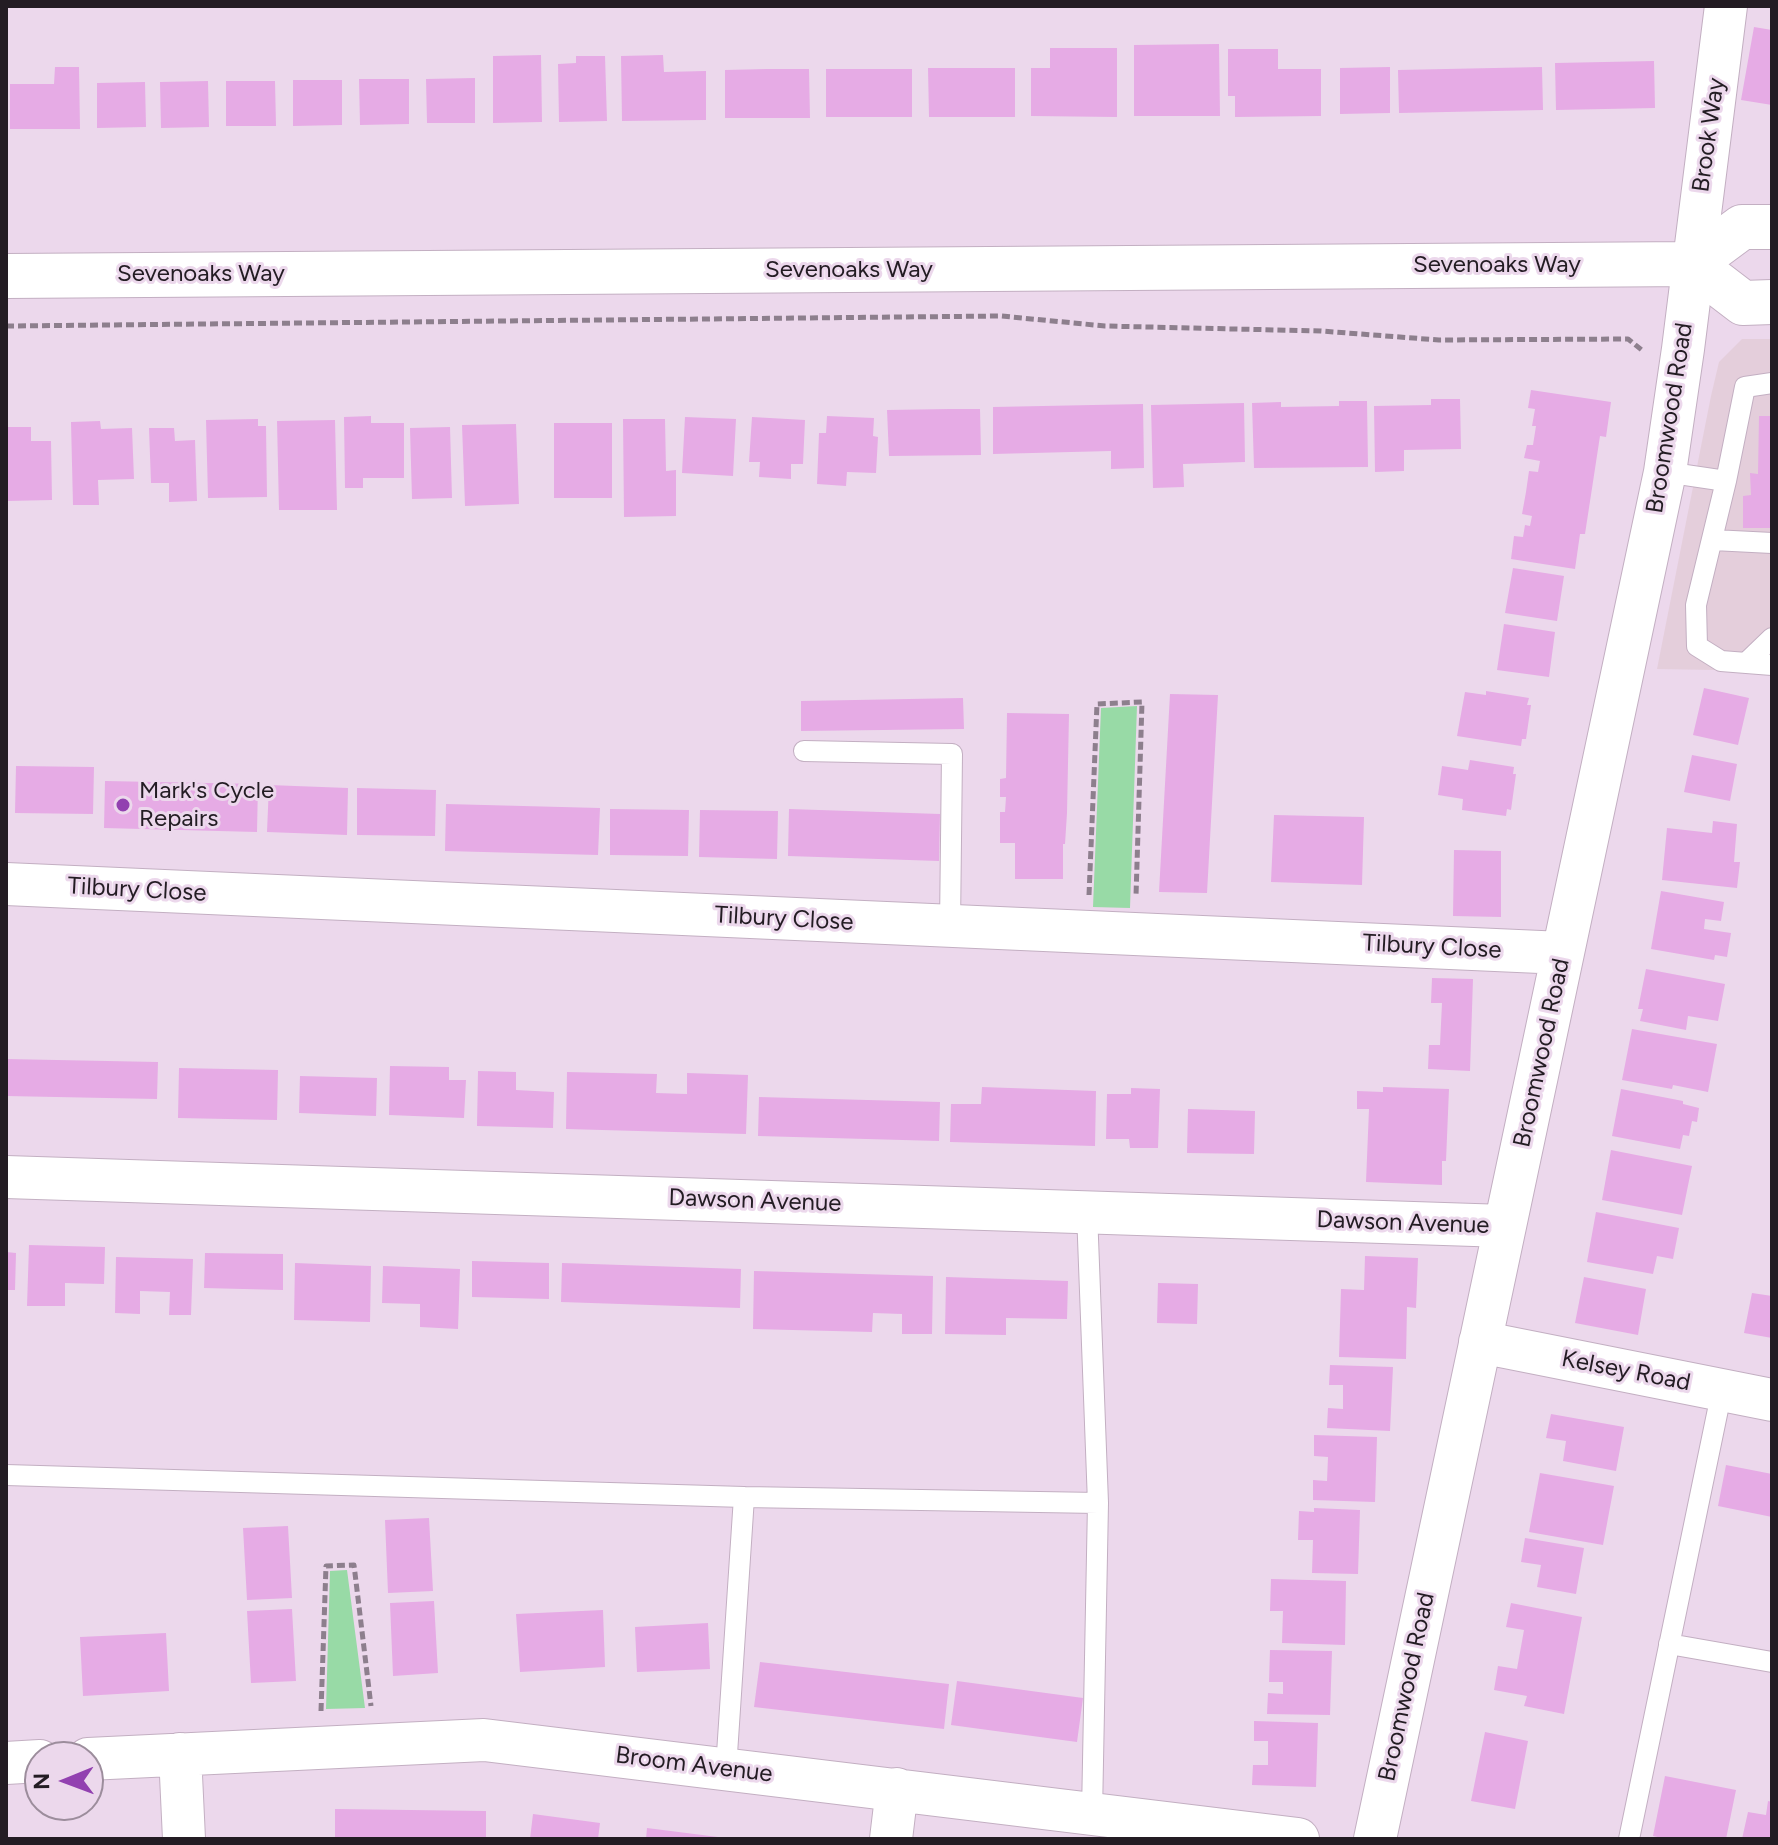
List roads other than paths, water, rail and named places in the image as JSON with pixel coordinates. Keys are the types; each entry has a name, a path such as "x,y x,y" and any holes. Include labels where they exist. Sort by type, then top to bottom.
{"main road":[{"path":"1772,227 1742,227 1692,264 1743,303 1772,302"},
{"name":"Sevenoaks Way","path":"6,276 1692,264"}],"street":[{"name":"Brook Way","path":"1692,264 1726,6"},
{"name":"Broomwood Road","path":"1375,1839 1665,472 1692,264"},
{"name":"Tilbury Close","path":"6,884 1563,953"},
{"name":"Dawson Avenue","path":"6,1177 1505,1226"},
{"name":"Kelsey Road","path":"1480,1342 1772,1400"},
{"name":"Broom Avenue","path":"104,1758 484,1740 1298,1839"},
{"path":"180,1754 184,1839"},
{"path":"891,1839 897,1789"}],"lane":[{"path":"1772,383 1745,387 1696,605 1697,646 1721,661 1772,665"},
{"path":"1665,472 1726,481"},
{"path":"1713,540 1772,543"},
{"path":"1746,663 1772,638"},
{"path":"804,751 952,754 950,926"},
{"path":"1087,1212 1098,1503 1092,1813"},
{"path":"1629,1839 1722,1390"},
{"path":"6,1475 744,1497 1098,1503"},
{"path":"726,1769 744,1497"},
{"path":"1669,1644 1772,1662"}],"place":[{"name":"Mark's Cycle Repairs","path":"123,805"}]}
